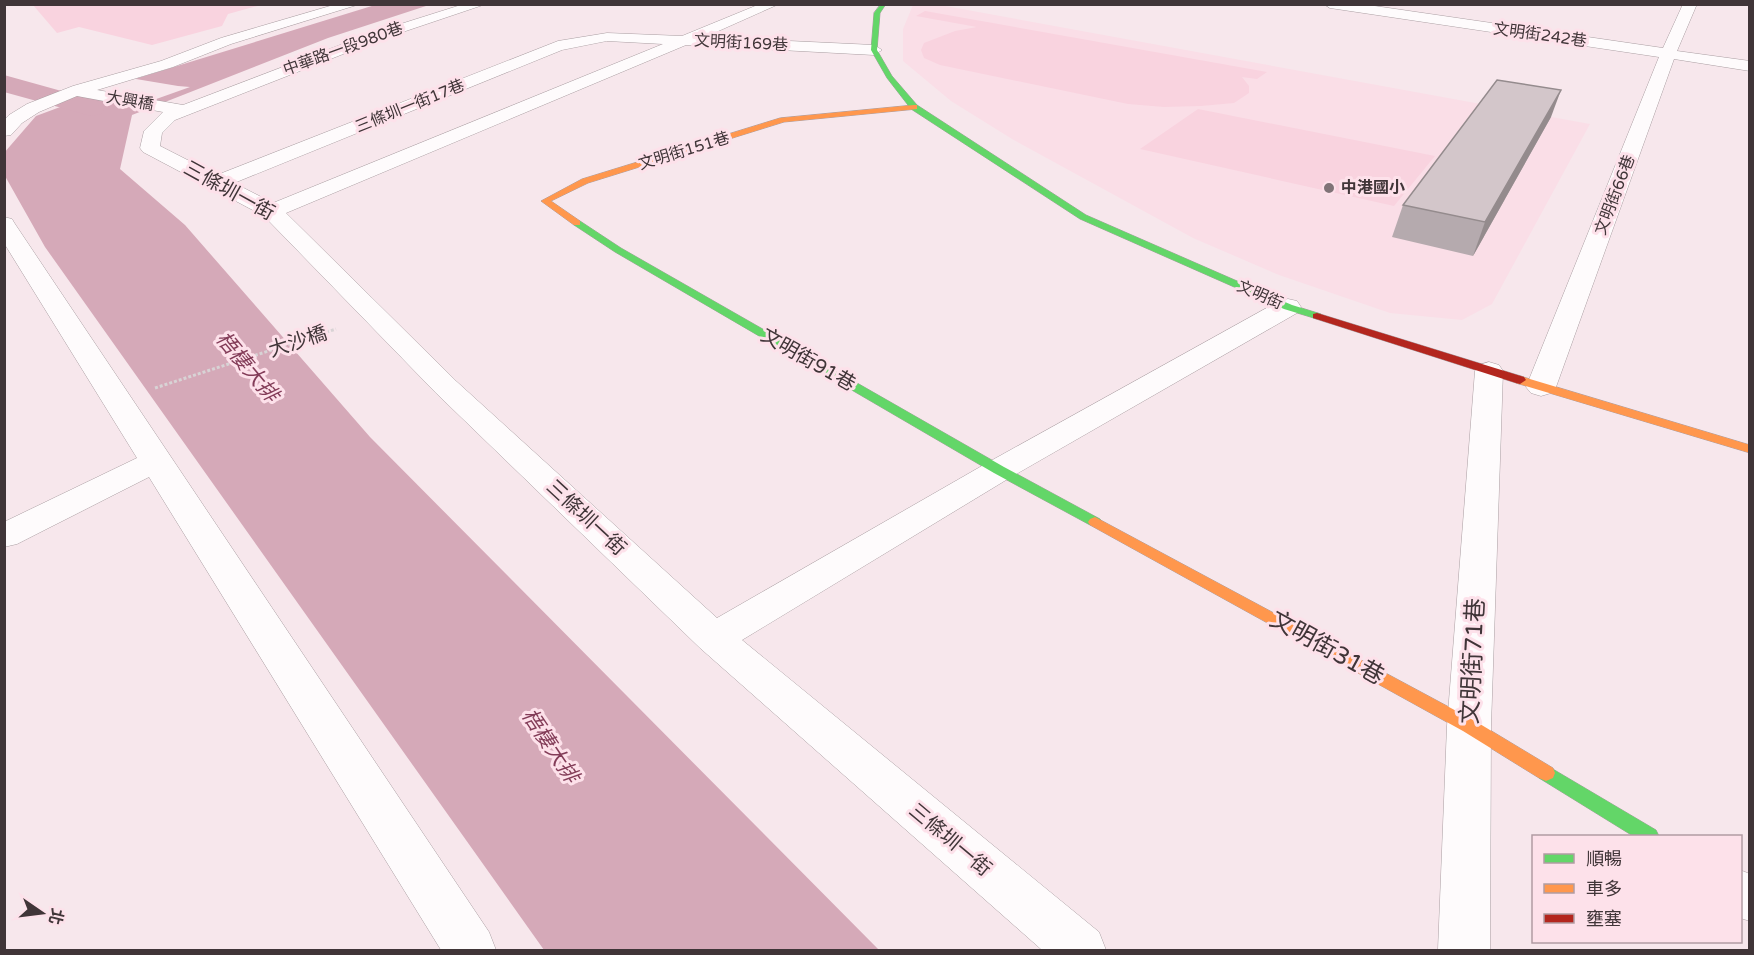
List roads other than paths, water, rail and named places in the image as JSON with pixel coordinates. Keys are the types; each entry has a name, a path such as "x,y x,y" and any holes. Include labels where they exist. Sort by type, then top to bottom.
{"street":[{"path":"4,131 10,122 26,113 77,91 165,64 224,42 354,4"},
{"name":"中華路一段980巷","path":"195,105 374,37 480,4"},
{"path":"272,211 773,4"},
{"path":"874,50 877,13 884,4"},
{"name":"文明街242巷","path":"1330,4 1749,66"},
{"name":"文明街66巷","path":"1541,387 1668,54 1690,4"},
{"name":"文明街169巷","path":"607,37 874,50"},
{"name":"三條圳一街17巷","path":"215,183 558,46 607,37"},
{"name":"文明街","path":"874,50 889,77 914,107 1083,217 1288,307 1489,371 1749,449"},
{"name":"大興橋","path":"77,91 195,105"},
{"name":"三條圳一街","path":"195,105 169,116 153,131 150,148 272,211 446,387 714,638 1080,951"},
{"name":"文明街151巷","path":"618,250 545,201 585,181 783,120 914,107"},
{"path":"4,224 470,951"},
{"name":"文明街91巷","path":"618,250 999,470"},
{"path":"714,638 999,470 1288,307"},
{"name":"文明街71巷","path":"1464,951 1469,726 1489,371"},
{"path":"4,536 156,461"},
{"name":"文明街31巷","path":"999,470 1469,726 1646,835"}],"water":[{"name":"梧棲大排","path":"375,5 429,5 328,38 132,115 120,169 185,225 370,437 879,950 544,950 45,247 5,176 4,153 36,116 138,78"}],"waterway":[{"path":"4,83 91,108"}],"place":[{"name":"中港國小","path":"1329,188"}]}
